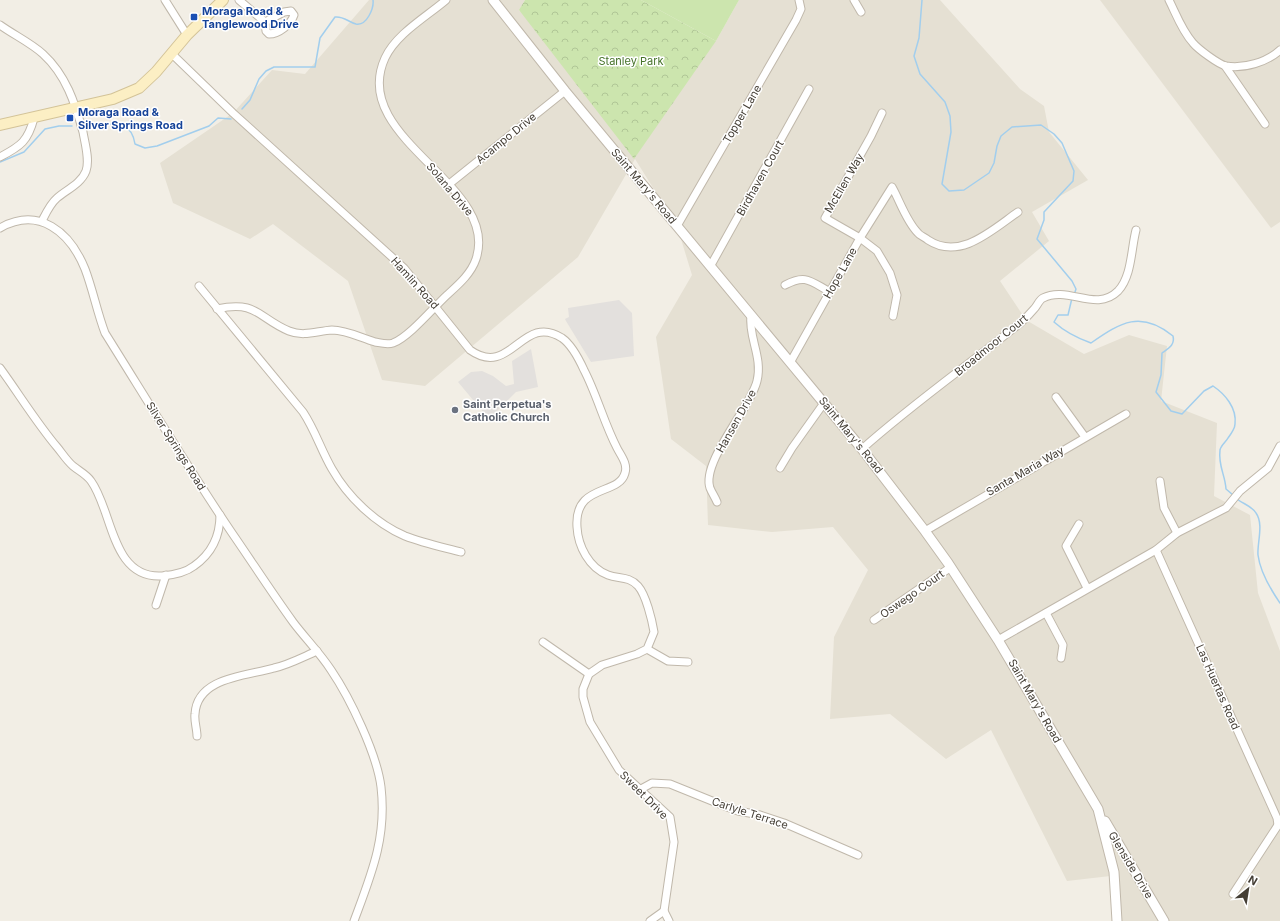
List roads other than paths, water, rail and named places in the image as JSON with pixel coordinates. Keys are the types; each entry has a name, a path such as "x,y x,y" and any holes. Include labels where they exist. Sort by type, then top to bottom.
{"main road":[{"path":"0,125 77,109 114,99 139,88 172,54 187,35 223,0"}],"street":[{"path":"164,0 187,35"},
{"path":"239,0 265,22"},
{"name":"Solana Drive","path":"218,309 230,306 244,306 256,310 291,332 304,334 333,330 347,332 384,344 392,344 402,337 436,306 461,282 470,271 476,259 479,234 474,217 448,184 389,119 381,102 379,87 380,73 385,57 391,48 401,36 446,0"},
{"name":"Saint Mary's Road","path":"493,0 677,226 791,361 862,449 951,567 998,640 1098,809 1114,872 1117,921"},
{"name":"Topper Lane","path":"677,226 796,20 801,9 799,0"},
{"path":"854,0 861,12"},
{"path":"1169,0 1185,34 1193,44 1225,66 1265,124"},
{"path":"0,26 43,53 64,78 77,109 87,161 86,171 81,179 56,199 42,221 30,219 18,220 0,228"},
{"path":"1225,66 1252,64 1271,58 1280,50"},
{"name":"Hamlin Road","path":"172,54 233,113 404,268 470,350 483,357 491,359 506,353 526,337 538,333 552,334 569,344 585,372 606,427 626,466 624,476 618,482 591,495 580,505 577,513 579,540 585,554 594,566 609,575 627,578 642,592 654,632 647,649"},
{"name":"Birdhaven Court","path":"711,265 809,89"},
{"name":"Acampo Drive","path":"448,184 566,91"},
{"name":"McEllen Way","path":"860,238 824,218 871,136 882,113"},
{"path":"0,157 22,144 30,134 34,118"},
{"name":"Hope Lane","path":"791,361 860,238 892,187 918,234 944,247 964,246 975,242 1018,212"},
{"name":"Silver Springs Road","path":"42,221 57,230 69,242 84,267 91,287 97,314 105,333 220,514 293,622 331,670 371,749 377,767 381,788 381,835 377,856 354,921"},
{"name":"Broadmoor Court","path":"862,449 952,376 1016,327 1041,298 1050,295 1065,294 1095,301 1104,299 1119,290 1128,270 1136,230"},
{"path":"860,238 877,251 890,273 897,295 893,316"},
{"path":"785,285 797,278 805,279 830,292"},
{"path":"199,286 303,412 314,429 333,470 352,496 379,521 404,536 461,552"},
{"name":"Hansen Drive","path":"717,502 709,487 712,467 730,430 752,395 757,381 758,355 750,324 751,315"},
{"path":"0,368 56,446 72,465 86,475 93,484 121,553 130,564 143,572 154,576 179,573 191,569 202,561 211,549 217,537 220,526 220,514"},
{"path":"1056,396 1085,436"},
{"path":"780,468 824,402"},
{"name":"Santa Maria Way","path":"925,531 1085,436 1126,414"},
{"path":"998,640 1156,550 1177,533 1226,508 1240,491 1268,468 1280,446"},
{"path":"1160,481 1164,508 1177,533"},
{"path":"1079,524 1066,546 1087,588"},
{"name":"Las Huertas Road","path":"1156,550 1279,823 1233,894"},
{"name":"Oswego Court","path":"874,620 951,567"},
{"path":"156,605 166,575"},
{"path":"1046,613 1063,645 1061,658"},
{"path":"543,642 589,674 602,665 637,654 647,649 668,661 678,663 688,662"},
{"path":"197,736 195,715 196,706 204,692 212,686 221,681 276,668 317,651"},
{"name":"Sweet Drive","path":"589,674 583,689 584,705 590,722 619,770 670,817 674,842 664,911"},
{"name":"Carlyle Terrace","path":"641,789 652,783 670,784 727,807 760,815 784,823 858,854"},
{"name":"Glenside Drive","path":"1098,809 1164,921"},
{"path":"650,921 664,911 669,921"}],"waterway":[{"path":"242,109 250,100 259,79 266,71 274,67 315,67 320,38 335,17 341,17 353,23 360,24 369,16 373,0"},
{"path":"922,0 919,38 914,56 920,74 945,102 950,116 951,132 942,184 949,191 964,190 989,173 994,163 997,146 1001,136 1012,127 1041,125 1054,134 1062,143 1074,171 1073,181 1044,212 1044,220 1037,239 1072,281 1076,289 1074,295"},
{"path":"101,125 119,124 128,128 135,144 145,148 157,146 209,126 218,118 231,119"},
{"path":"0,162 24,152 45,129 59,126 72,126"},
{"path":"1072,298 1068,315 1058,315 1054,322 1067,332 1091,343 1112,329 1131,322 1141,321 1151,323 1162,328 1173,336 1172,344 1162,353 1161,375 1156,392 1171,411 1182,414 1204,391 1213,386 1226,397 1234,412 1235,424 1232,433 1220,450 1220,461 1226,489 1233,495"},
{"path":"1237,499 1252,509 1258,517 1260,523 1258,550 1259,561 1266,580 1280,603"}],"place":[{"name":"Moraga Road & Tanglewood Drive","path":"194,17"},
{"name":"Moraga Road & Silver Springs Road","path":"70,118"},
{"name":"Saint Perpetua's Catholic Church","path":"455,410"}],"park label":[{"name":"Stanley Park","path":"631,61"}]}
